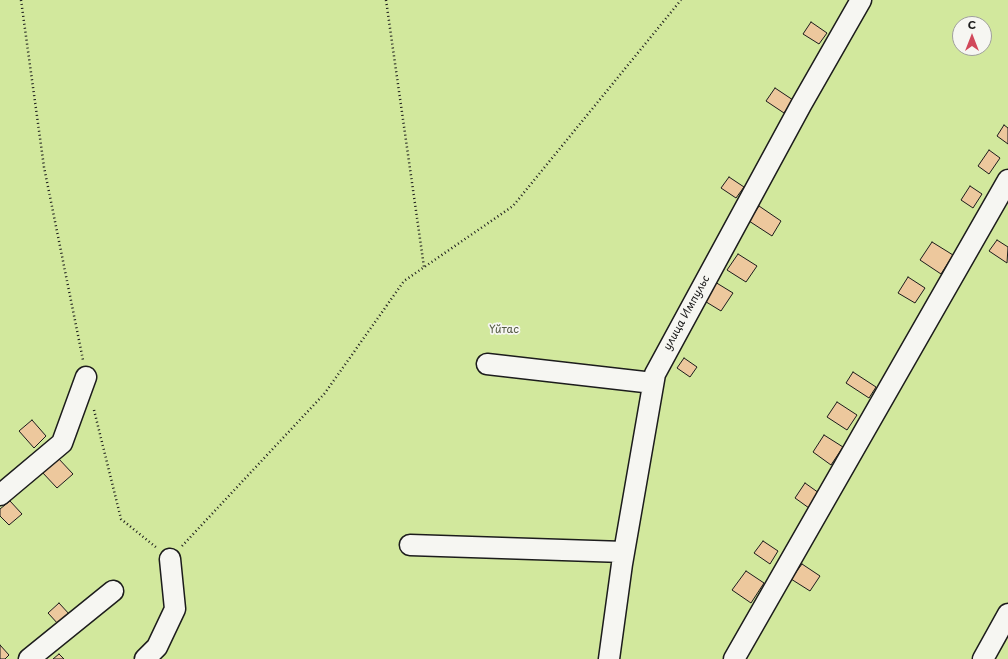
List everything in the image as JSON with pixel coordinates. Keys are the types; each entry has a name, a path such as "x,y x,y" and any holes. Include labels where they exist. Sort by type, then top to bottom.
{"street":[{"name":"улица Импульс","path":"609,659 624,552 655,374 801,105 860,0"},
{"path":"734,659 1008,180"},
{"path":"487,364 653,383"},
{"path":"0,495 62,443 86,377"},
{"path":"410,545 624,552"},
{"path":"145,659 157,647 175,609 170,559"},
{"path":"29,659 113,591"},
{"path":"983,659 1008,614"}],"path":[{"path":"21,0 44,167 86,377"},
{"path":"386,0 424,267"},
{"path":"93,406 121,519 170,559 325,393 404,281 513,206 681,0"}],"green space":[{"name":"Үйтас","path":"0,0 1008,0 1008,659 0,659"}],"building":[{"path":"811,22 827,33 819,44 803,34"},
{"path":"775,88 793,100 784,113 766,101"},
{"path":"1004,125 1008,128 1008,144 997,136"},
{"path":"989,150 1000,158 989,174 978,166"},
{"path":"729,177 744,187 736,198 721,188"},
{"path":"970,186 982,194 973,208 961,200"},
{"path":"759,206 781,221 772,236 749,221"},
{"path":"997,240 1008,247 1007,263 989,251"},
{"path":"932,242 953,255 941,274 920,260"},
{"path":"738,254 757,266 746,282 727,270"},
{"path":"908,277 925,288 915,303 898,293"},
{"path":"715,282 733,293 721,311 703,300"},
{"path":"684,358 697,367 690,377 677,368"},
{"path":"853,372 876,387 869,398 846,383"},
{"path":"837,402 857,415 847,430 827,417"},
{"path":"32,420 46,436 34,448 19,431"},
{"path":"824,435 843,447 831,465 813,452"},
{"path":"58,458 73,474 57,488 42,472"},
{"path":"805,483 819,493 809,508 795,498"},
{"path":"10,501 22,514 9,525 0,516 0,509"},
{"path":"763,541 778,551 770,564 754,553"},
{"path":"802,564 820,576 810,591 791,579"},
{"path":"746,571 764,583 751,603 732,590"},
{"path":"59,603 70,615 59,625 48,613"},
{"path":"0,645 9,655 5,659 0,659"},
{"path":"59,654 64,659 53,659"}]}
